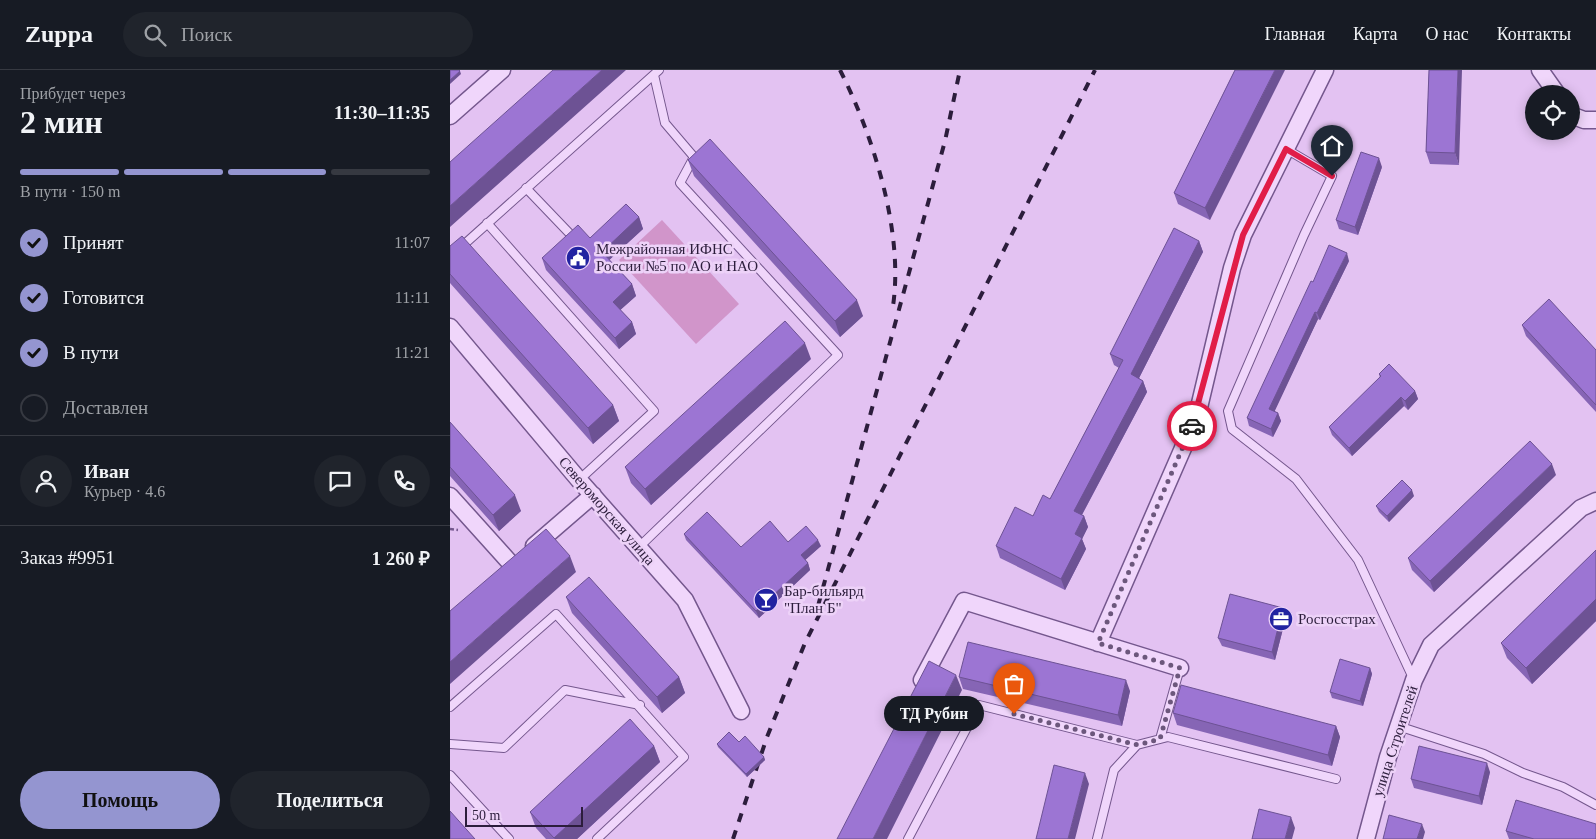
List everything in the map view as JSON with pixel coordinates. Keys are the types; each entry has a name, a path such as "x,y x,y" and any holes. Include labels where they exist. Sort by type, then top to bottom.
{"street":[{"path":"450,116 502,70"},
{"path":"1098,643 1197,416 1232,268 1243,235 1325,70"},
{"path":"1540,70 1551,85"},
{"path":"1580,118 1596,120"},
{"name":"Североморская улица","path":"450,327 579,480 685,600 741,711"},
{"path":"498,578 593,495"},
{"path":"450,496 512,565"},
{"name":"улица Строителей","path":"1366,839 1398,726 1414,680 1431,645 1581,508 1596,502"},
{"path":"912,698 964,601 1180,668"}],"lane":[{"path":"450,257 656,72"},
{"path":"638,548 838,355 680,183 694,157 665,123 656,72"},
{"path":"1286,149 1332,176 1304,235 1228,411 1232,429 1296,479 1358,560 1414,680"},
{"path":"526,188 571,234"},
{"path":"487,223 654,412 579,480"},
{"path":"450,707 556,614 640,705 684,757 597,839"},
{"path":"1160,739 1180,668"},
{"path":"450,744 504,748 565,690 640,705"},
{"path":"908,839 979,705 1138,745 1168,737 1336,780"},
{"path":"1398,726 1484,754 1523,773 1563,787 1596,805"},
{"path":"1097,839 1114,770 1138,745"},
{"path":"452,779 509,839"}],"shaded area":[{"path":"662,220 739,304 696,344 619,260"}],"building":[{"path":"450,70 459,70 460,71 450,80"},
{"path":"553,70 602,70 450,206 450,162"},
{"path":"1235,70 1275,70 1205,208 1174,193"},
{"path":"1429,70 1458,70 1455,153 1426,152"},
{"path":"710,139 857,300 835,321 688,160"},
{"path":"1361,152 1379,158 1355,227 1336,220"},
{"path":"626,204 639,217 602,252 632,284 613,302 632,322 615,338 542,258 578,225 590,238"},
{"path":"1174,228 1199,241 1131,374 1143,381 1074,511 1084,516 1075,534 1082,538 1061,579 996,546 1015,507 1033,516 1043,495 1050,499 1123,360 1110,354"},
{"path":"462,236 613,405 588,428 450,274 450,246"},
{"path":"1329,245 1347,253 1317,313 1315,312 1269,409 1278,413 1271,429 1247,418"},
{"path":"1549,299 1596,350 1596,405 1522,325"},
{"path":"785,321 805,343 645,489 625,467"},
{"path":"1389,364 1415,391 1405,401 1401,397 1349,448 1329,427 1381,376 1379,374"},
{"path":"450,422 515,495 493,515 450,467"},
{"path":"1530,441 1552,464 1430,581 1408,558"},
{"path":"1402,480 1412,490 1387,516 1376,506"},
{"path":"707,512 741,547 770,521 788,542 806,526 818,540 801,555 808,563 756,611 684,534"},
{"path":"546,529 570,556 450,662 450,611"},
{"path":"1596,550 1596,599 1526,668 1501,643"},
{"path":"589,577 679,677 657,697 566,597"},
{"path":"1230,594 1283,608 1272,652 1218,638"},
{"path":"968,642 1126,680 1118,715 959,677"},
{"path":"1340,659 1370,668 1360,701 1330,692"},
{"path":"929,661 956,675 873,839 837,839"},
{"path":"1181,685 1336,726 1328,755 1173,713"},
{"path":"630,719 654,746 554,838 530,812"},
{"path":"729,732 739,742 745,736 764,757 746,774 717,744"},
{"path":"1419,746 1487,763 1479,796 1411,779"},
{"path":"1054,765 1085,773 1068,839 1036,839"},
{"path":"1516,800 1596,824 1596,839 1534,839 1506,831"},
{"path":"1259,809 1291,817 1285,839 1252,839"},
{"path":"450,811 475,839 450,839"},
{"path":"1389,815 1422,824 1417,839 1383,839"}],"railway":[{"path":"840,70 864,124 883,185 890,216 894,247 895,277 893,306"},
{"path":"818,606 945,141 960,70"},
{"path":"733,839 767,737 805,643 1095,70"}],"way so far":[{"path":"1014,714 1138,745 1160,739 1180,668 1098,643 1192,426"}],"place":[{"name":"Межрайонная ИФНС России №5 по АО и НАО","path":"578,258"},
{"name":"Бар-бильярд \"План Б\"","path":"766,600"},
{"name":"Росгосстрах","path":"1281,619"},
{"name":"ТД Рубин","path":"1014,714"}],"route":[{"path":"1192,426 1197,416 1232,268 1243,235 1286,149 1332,176"}]}
